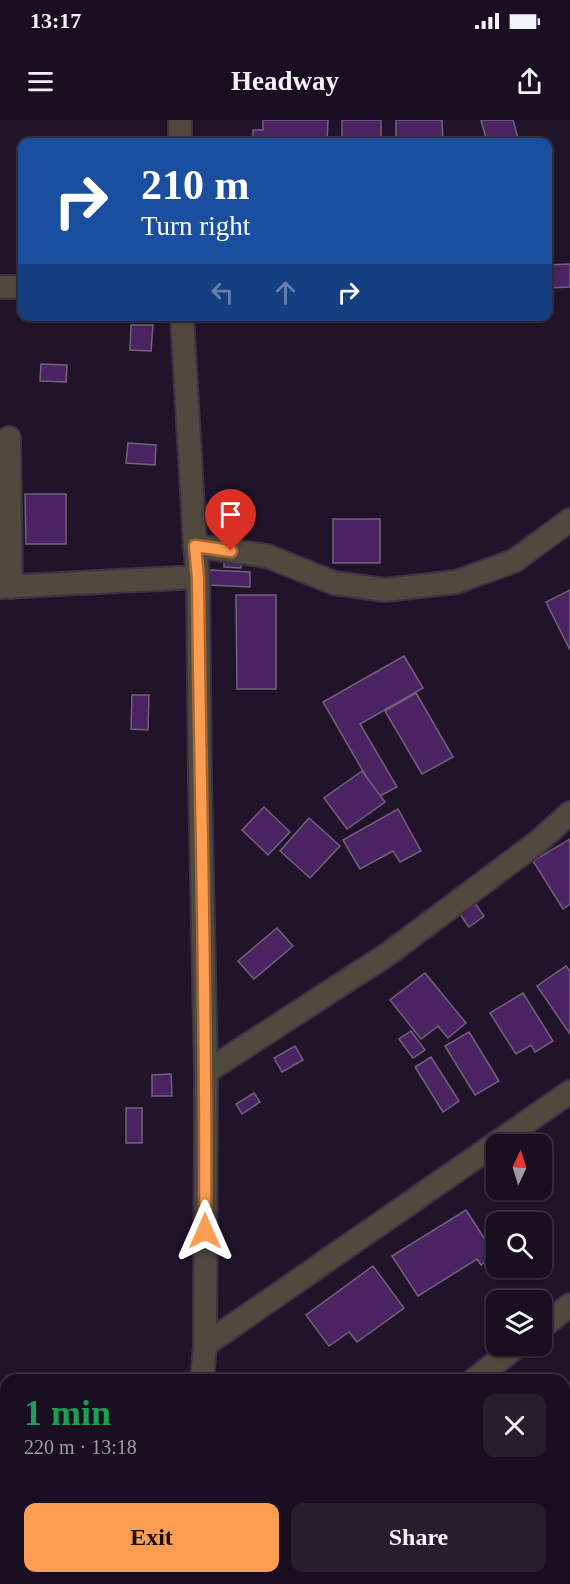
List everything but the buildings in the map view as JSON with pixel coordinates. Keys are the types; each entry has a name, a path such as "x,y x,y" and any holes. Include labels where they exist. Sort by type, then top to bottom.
{"street":[{"path":"180,120 180,138"},
{"path":"0,287 18,287"},
{"path":"182,321 198,578 206,1072 205,1345 203,1374"},
{"path":"9,438 6,587 198,578"},
{"path":"195,546 267,556 334,583 385,590 456,582 514,561 570,520"},
{"path":"206,1072 388,954 539,841 570,813"},
{"path":"205,1345 570,1092"},
{"path":"552,1319 570,1305"},
{"path":"482,1374 504,1356"}],"route":[{"path":"205,1231 206,1072 198,578 195,546 231,551"}]}
